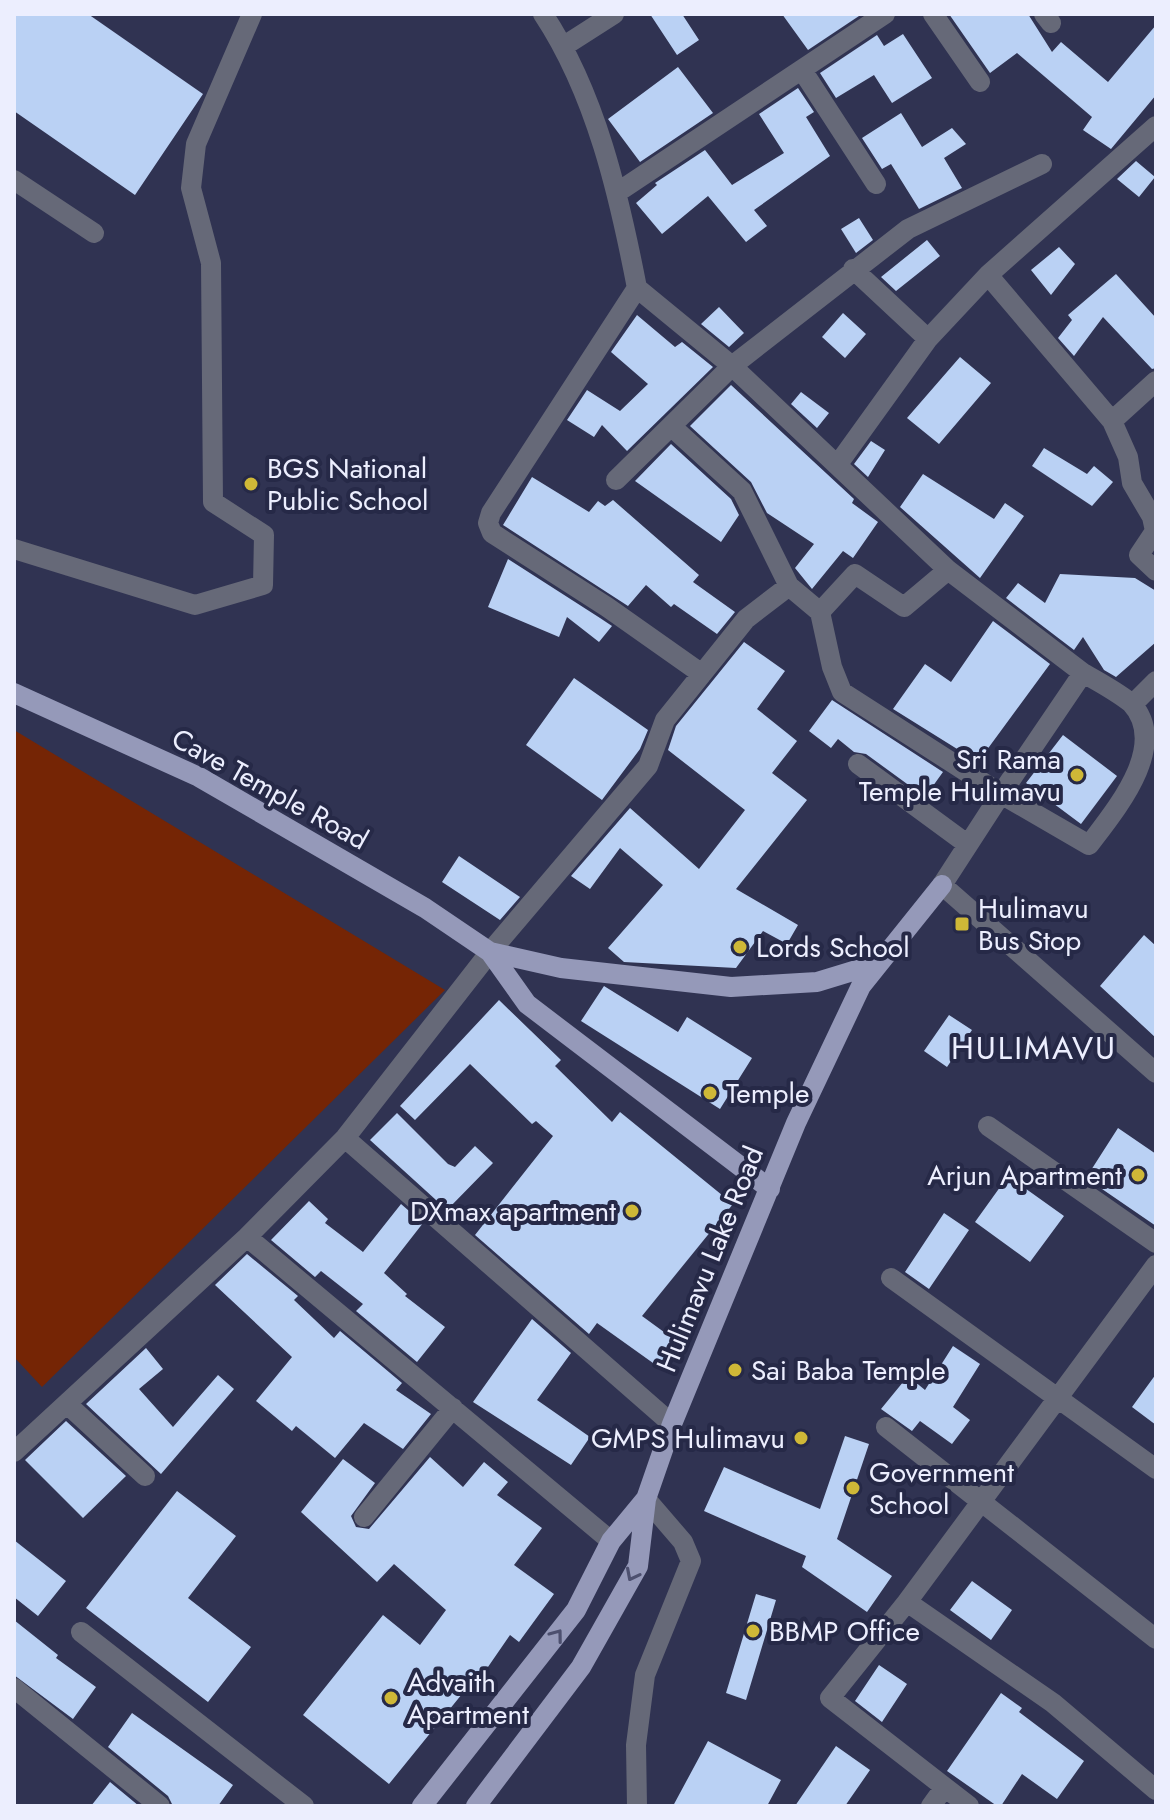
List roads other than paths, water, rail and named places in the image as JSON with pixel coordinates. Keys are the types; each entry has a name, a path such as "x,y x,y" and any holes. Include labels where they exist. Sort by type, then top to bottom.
{"main road":[{"name":"Cave Temple Road","path":"14,693 199,777 425,908 490,952 527,1004 770,1189"},
{"name":"Hulimavu Lake Road","path":"476,1806 581,1667 638,1566 646,1499 672,1424 796,1123 854,999 876,964 942,885"},
{"name":"Cave Temple Road","path":"490,952 561,968 731,987 817,982 876,964"},
{"name":"Hulimavu Lake Road","path":"422,1806 576,1610 611,1541 646,1499"}],"street":[{"path":"14,549 195,605 263,585 264,535 213,502 211,263 191,188 196,144 252,14"},
{"path":"543,14 564,46 618,192 637,288 732,366 948,570 1083,673 1133,704 1150,731 1152,751 1146,781 1089,845 1001,794 842,692 832,667 820,612 789,586 742,491 671,426"},
{"path":"564,46 614,14"},
{"path":"618,192 885,14"},
{"path":"933,14 980,82"},
{"path":"802,70 876,184"},
{"path":"838,464 928,339 988,275 1156,126"},
{"path":"616,480 732,366 853,269 908,229 1042,164"},
{"path":"14,180 94,233"},
{"path":"853,269 928,339"},
{"path":"988,275 1112,421 1128,457 1132,483 1152,517 1155,531 1139,555 1156,571"},
{"path":"637,288 491,513 488,523 492,533 655,639 702,674"},
{"path":"1112,421 1156,381"},
{"path":"820,612 855,574 904,607 948,570"},
{"path":"14,1452 247,1237 345,1138 490,952 648,766 665,720 746,619 789,586"},
{"path":"1083,673 942,885 1156,1073"},
{"path":"1133,704 1156,681"},
{"path":"858,764 967,844"},
{"path":"988,1126 1156,1243"},
{"path":"345,1138 672,1424"},
{"path":"247,1237 611,1541"},
{"path":"969,1806 830,1698 907,1602 1156,1265"},
{"path":"891,1278 1156,1469"},
{"path":"67,1404 145,1476"},
{"path":"364,1517 453,1408"},
{"path":"886,1427 1156,1639"},
{"path":"637,1806 636,1745 645,1675 691,1561 683,1542 646,1499"},
{"path":"907,1602 1053,1703 1156,1790"},
{"path":"81,1632 304,1806"},
{"path":"14,1688 160,1806"},
{"path":"931,1806 944,1788"}],"place":[{"name":"BGS National Public School","path":"251,484"},
{"name":"Sri Rama Temple Hulimavu","path":"1077,775"},
{"name":"Hulimavu Bus Stop","path":"962,924"},
{"name":"Lords School","path":"740,947"},
{"name":"Temple","path":"710,1093"},
{"name":"Arjun Apartment","path":"1138,1175"},
{"name":"DXmax apartment","path":"632,1211"},
{"name":"Sai Baba Temple","path":"735,1370"},
{"name":"GMPS Hulimavu","path":"801,1438"},
{"name":"Government School","path":"853,1488"},
{"name":"BBMP Office","path":"753,1631"},
{"name":"Advaith Apartment","path":"391,1698"}],"district":[{"name":"HULIMAVU","path":"1034,1048"}]}
